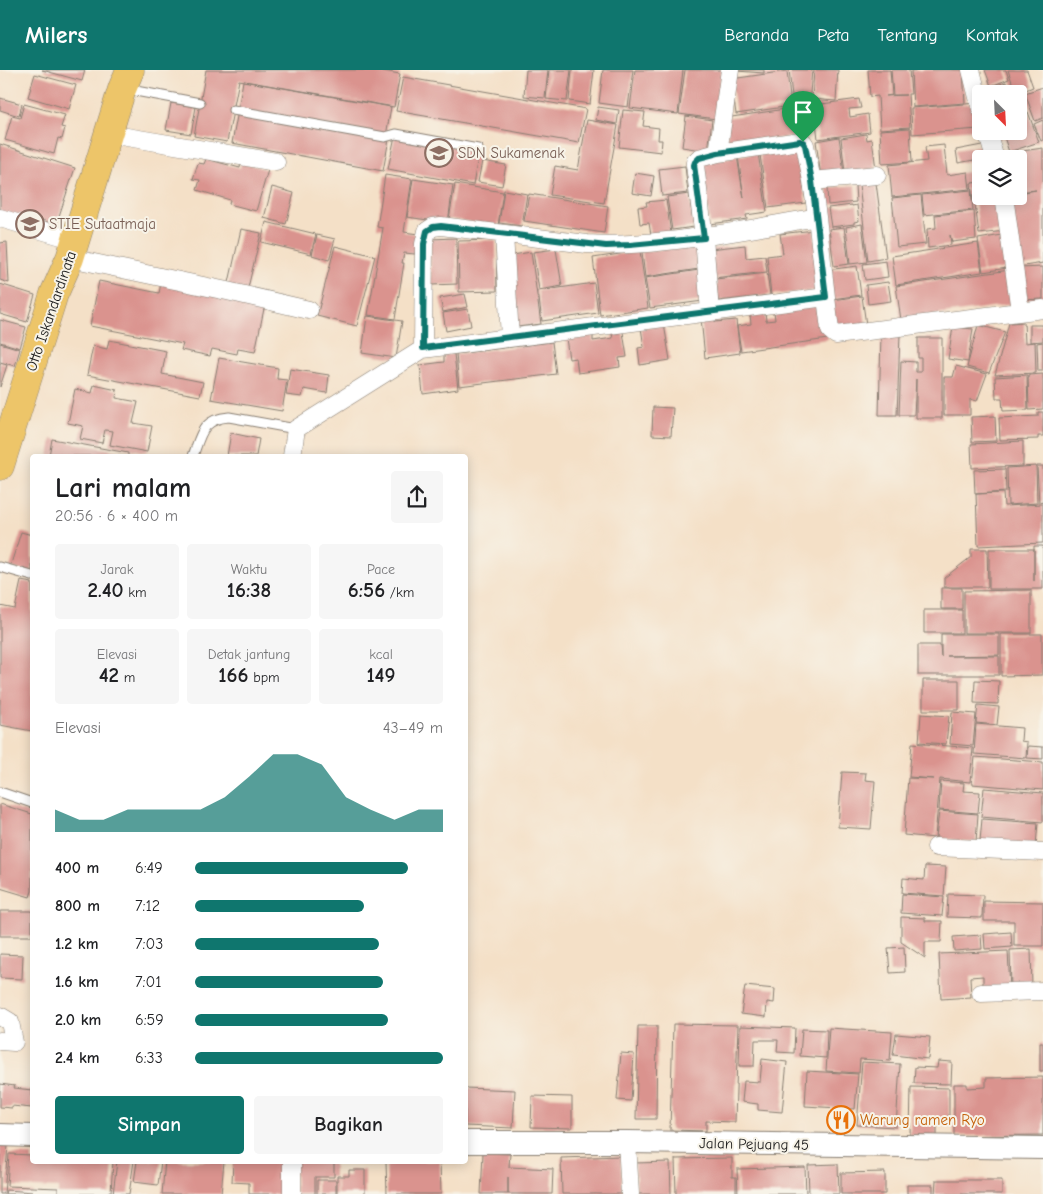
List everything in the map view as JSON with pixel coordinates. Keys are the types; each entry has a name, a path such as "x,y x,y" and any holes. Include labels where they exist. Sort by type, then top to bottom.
{"main road":[{"name":"Otto Iskandardinata","path":"0,466 54,294 73,249 126,79"}],"street":[{"path":"718,153 730,70"},
{"path":"971,70 975,85"},
{"path":"109,134 276,162"},
{"path":"710,312 695,162 699,158 718,153 800,141 805,145 812,181 830,330 836,335 1043,309"},
{"path":"812,181 876,175"},
{"path":"1005,205 1020,311"},
{"path":"423,348 424,244 427,231 433,227 441,226 606,246 704,238 817,217"},
{"path":"0,218 73,249 227,291 309,310"},
{"path":"504,234 510,338"},
{"path":"292,454 296,429 423,348 826,297"},
{"path":"936,847 1043,852"},
{"path":"981,993 1043,991"},
{"path":"0,1016 10,1022 14,1042 0,1041"},
{"path":"0,1136 30,1136"},
{"name":"Jalan Pejuang 45","path":"468,1142 627,1142 1043,1148"},
{"path":"627,1142 630,1194"},
{"path":"292,1164 292,1194"}],"lane":[{"path":"126,79 200,104"},
{"path":"233,110 386,138 396,134 478,148"},
{"path":"194,454 206,425 219,418 229,417 296,429"},
{"path":"0,567 30,575"},
{"path":"0,792 30,802"}],"building":[{"path":"42,70 85,70 82,81"},
{"path":"206,70 377,70 400,74 394,107 239,80 227,142 194,136"},
{"path":"526,70 548,70 545,98 524,96"},
{"path":"549,70 571,70 567,101 546,99"},
{"path":"572,70 594,70 590,104 569,101"},
{"path":"603,70 633,70 628,107 599,103"},
{"path":"635,70 683,70 678,114 630,108"},
{"path":"685,70 722,70 716,119 679,114"},
{"path":"764,70 764,73 736,71"},
{"path":"789,70 812,70 809,105 793,104"},
{"path":"814,70 838,70 836,101 812,99"},
{"path":"868,70 890,70 892,95 886,96 906,95 893,95 891,70 909,70 911,94 908,94 910,127 880,129 878,96 870,97"},
{"path":"963,70 965,103 913,107 911,71"},
{"path":"985,70 1006,70 1009,79 991,85"},
{"path":"1008,70 1027,70 1033,87 1028,89 1028,85 1013,85"},
{"path":"787,71 791,106 736,114 731,79"},
{"path":"35,74 76,85 69,109 28,97"},
{"path":"403,77 586,109 579,143 396,111"},
{"path":"243,81 391,107 386,136 238,110"},
{"path":"1043,87 1043,118 1035,121 1028,101 1028,92"},
{"path":"0,98 22,104 19,116 0,110"},
{"path":"859,99 861,108 849,109 850,117 868,114 870,132 818,139 814,105"},
{"path":"171,103 196,107 191,134 166,130"},
{"path":"972,103 972,130 912,134 911,108"},
{"path":"24,104 65,115 61,127 65,128 62,139 58,138 54,154 5,140 12,116 20,118"},
{"path":"598,107 619,110 617,124 596,120"},
{"path":"792,108 797,136 729,145 725,118"},
{"path":"623,110 645,112 643,126 659,128 658,140 662,140 661,152 619,147"},
{"path":"238,111 389,139 383,171 232,143"},
{"path":"1028,112 1039,142 1015,150 1008,150 1005,140 1028,140"},
{"path":"686,116 712,120 708,151 682,147"},
{"path":"587,120 618,125 604,203 550,195 555,166 578,170"},
{"path":"1043,120 1043,140 1041,141 1034,124"},
{"path":"910,128 912,162 882,164 880,130"},
{"path":"866,134 867,140 872,139 876,169 845,173 841,138"},
{"path":"395,136 479,151 473,185 388,169"},
{"path":"839,137 844,173 821,177 816,141"},
{"path":"0,144 75,168 56,225 39,219 37,227 0,215"},
{"path":"987,144 988,150 972,150 972,160 958,163 956,150"},
{"path":"944,145 947,175 968,172 970,189 892,197 889,165 927,161 925,147"},
{"path":"1043,148 1043,263 1018,267 1009,205 1027,205 1027,192 1036,190 1027,191 1027,150"},
{"path":"798,149 806,203 768,208 760,155"},
{"path":"758,153 767,212 746,215 747,219 710,224 701,162 737,156 744,198 738,156"},
{"path":"206,159 240,168 241,162 268,170 256,211 229,204 230,200 197,190 200,180 193,179 198,163 204,164"},
{"path":"482,161 506,165 502,186 478,182"},
{"path":"685,166 688,193 662,196 659,169"},
{"path":"635,173 654,176 651,196 632,193"},
{"path":"385,175 412,179 404,232 418,234 415,254 404,253 395,319 368,315 383,228 377,227"},
{"path":"413,179 453,185 448,223 407,217"},
{"path":"876,183 886,258 868,261 859,185"},
{"path":"455,184 503,192 498,226 449,219"},
{"path":"855,185 856,202 828,205 827,188"},
{"path":"272,187 294,193 286,224 264,218"},
{"path":"504,190 527,194 522,226 499,223"},
{"path":"971,190 973,210 924,215 922,195"},
{"path":"529,194 608,206 604,233 524,221"},
{"path":"689,194 694,227 672,230 667,197"},
{"path":"921,195 926,244 897,247 892,198"},
{"path":"666,200 671,233 651,235 649,223 640,224 638,207 647,206 646,202"},
{"path":"857,205 859,221 854,222 854,224 831,227 828,208"},
{"path":"975,205 1002,205 1005,231 979,234"},
{"path":"974,211 976,239 952,242 950,235 951,245 928,248 927,229 936,228 935,215"},
{"path":"266,222 316,234 311,254 261,242"},
{"path":"862,224 867,262 850,264 846,227"},
{"path":"844,227 849,264 834,266 829,229"},
{"path":"241,229 261,233 247,292 228,287"},
{"path":"814,230 821,290 771,295 767,256 783,254 780,234"},
{"path":"317,235 335,239 329,260 312,255"},
{"path":"1002,235 1007,268 983,272 978,239"},
{"path":"456,238 457,284 431,285 430,239"},
{"path":"496,240 497,291 459,292 458,241"},
{"path":"7,242 9,283 0,280 0,243"},
{"path":"978,243 982,272 896,285 892,256"},
{"path":"696,244 699,269 645,277 642,252"},
{"path":"745,245 746,258 765,256 767,272 713,278 710,249"},
{"path":"335,246 375,256 357,326 317,316"},
{"path":"556,249 562,286 539,290 533,252"},
{"path":"640,251 648,308 600,315 593,258"},
{"path":"531,252 541,324 517,327 507,256"},
{"path":"886,261 888,277 865,280 863,264"},
{"path":"857,266 861,295 832,299 827,270"},
{"path":"1043,267 1043,299 1020,300 1019,268"},
{"path":"699,270 703,301 650,308 645,278"},
{"path":"1010,270 1014,304 901,320 896,286"},
{"path":"767,273 770,295 718,301 716,279"},
{"path":"99,281 159,293 161,283 265,304 255,352 238,349 237,354 212,349 210,356 181,350 183,344 90,326"},
{"path":"888,282 891,301 868,304 866,285"},
{"path":"594,283 598,313 542,321 538,291"},
{"path":"0,284 35,295 27,322 0,314"},
{"path":"465,294 468,307 443,312 440,298"},
{"path":"862,296 866,325 836,329 832,300"},
{"path":"824,304 828,339 741,351 737,326 751,324 750,314 765,311 766,321 775,320 774,311"},
{"path":"468,309 471,326 446,331 443,313"},
{"path":"367,316 402,321 396,358 362,353"},
{"path":"715,317 715,322 736,320 740,353 705,358 701,318"},
{"path":"0,320 26,327 20,348 0,342"},
{"path":"1024,322 1025,343 1035,342 1036,373 995,375 1009,323"},
{"path":"664,324 670,360 640,365 638,348 644,347 641,328"},
{"path":"978,325 1005,332 989,373 967,367"},
{"path":"1030,325 1043,325 1043,341 1030,342"},
{"path":"953,327 973,329 968,362 948,359"},
{"path":"623,332 627,357 619,358 620,367 578,373 576,358 569,359 566,338 593,334 593,341 613,338 612,334"},
{"path":"881,334 900,334 897,415 879,415"},
{"path":"918,338 942,338 942,418 916,418 916,379 914,415 899,415 901,361 916,362 916,372 921,372 921,358 918,358"},
{"path":"109,340 166,351 162,374 203,382 200,396 87,375 93,346 107,349"},
{"path":"552,342 556,374 459,386 456,354"},
{"path":"1043,342 1043,371 1038,371 1037,343"},
{"path":"0,343 20,349 15,366 0,362"},
{"path":"454,354 458,389 423,394 420,365 444,362 444,355"},
{"path":"219,358 278,368 277,379 287,380 282,411 211,399"},
{"path":"0,363 7,365 0,387"},
{"path":"956,366 987,374 977,401 970,399 970,415 944,415 944,377 953,377"},
{"path":"290,369 329,375 327,393 304,389 302,397 286,395"},
{"path":"1043,374 1043,409 1029,410 1028,375"},
{"path":"1027,375 1028,410 1003,411 1002,398 996,398 995,377"},
{"path":"94,385 117,390 116,398 138,402 133,423 152,426 147,452 110,445 113,431 105,430 102,443 80,439 83,426 68,423 75,389 92,393"},
{"path":"653,407 673,408 671,436 652,435"},
{"path":"1038,412 1043,412 1043,436 1038,436 1038,439 1000,440 999,418 1038,416"},
{"path":"995,416 996,441 972,442 971,417"},
{"path":"231,433 259,439 256,454 227,454"},
{"path":"52,439 128,453 128,454 49,454"},
{"path":"1023,441 1023,466 972,468 971,444"},
{"path":"1036,466 1037,503 1008,505 1007,468"},
{"path":"1037,466 1043,466 1043,502 1039,503"},
{"path":"1005,469 1006,492 975,494 974,470"},
{"path":"1003,493 1004,506 1043,504 1043,543 978,546 976,494"},
{"path":"21,532 30,534 30,573 10,567"},
{"path":"1034,546 1043,546 1043,589 989,589 989,549 1034,549"},
{"path":"971,549 987,549 988,587 944,587 944,578 971,557"},
{"path":"21,581 30,583 30,731 0,725 0,606 15,609"},
{"path":"941,588 962,588 962,609 941,609"},
{"path":"1031,590 1031,633 964,633 964,591"},
{"path":"924,610 962,610 962,633 924,633"},
{"path":"941,634 999,634 999,655 947,656 999,656 999,675 918,675 918,645 940,645 941,657"},
{"path":"1001,634 1042,634 1042,675 1001,676"},
{"path":"923,680 959,680 959,710 923,710"},
{"path":"975,680 999,681 998,704 974,703"},
{"path":"978,705 999,707 997,725 976,723"},
{"path":"952,712 976,714 973,746 950,744"},
{"path":"921,714 949,716 946,744 919,742"},
{"path":"976,724 1022,728 1021,741 1027,742 1026,758 974,754"},
{"path":"912,743 973,748 970,782 940,779 935,838 904,835 908,778 934,779 909,777"},
{"path":"1028,746 1043,747 1043,759 1027,758"},
{"path":"975,757 1043,762 1043,790 972,784"},
{"path":"842,772 866,773 865,780 875,781 871,829 838,827"},
{"path":"941,781 964,783 963,791 980,792 978,813 939,810"},
{"path":"984,788 1043,793 1043,822 981,817"},
{"path":"0,804 30,813 30,897 0,888"},
{"path":"939,811 978,814 976,842 936,838"},
{"path":"982,819 1038,823 1036,845 980,841"},
{"path":"925,866 946,867 944,896 902,893 903,878 924,880"},
{"path":"902,894 944,897 942,916 901,913"},
{"path":"948,894 983,895 982,918 947,917"},
{"path":"984,901 1043,902 1043,946 1014,946 1014,921 984,921"},
{"path":"0,911 30,911 30,936 0,936"},
{"path":"901,917 925,918 925,921 942,921 941,942 925,942 925,958 901,942"},
{"path":"1011,932 1012,947 985,949 984,934"},
{"path":"981,935 982,949 954,951 953,937"},
{"path":"904,947 905,972 890,973 888,948"},
{"path":"1031,949 1032,987 1011,988 1010,950"},
{"path":"1008,951 1010,990 983,991 983,976 970,977 971,997 941,999 939,954"},
{"path":"0,954 23,955 22,979 0,978"},
{"path":"745,986 775,989 774,1003 767,1002 766,1017 741,1014"},
{"path":"673,1024 738,1025 735,1122 706,1121 706,1131 670,1130"},
{"path":"638,1026 657,1026 656,1119 636,1119"},
{"path":"740,1026 795,1028 794,1053 777,1052 778,1040 755,1040 754,1066 739,1066"},
{"path":"829,1028 892,1032 890,1061 860,1059 859,1073 826,1071"},
{"path":"802,1029 827,1030 826,1058 800,1056"},
{"path":"896,1034 930,1037 928,1059 893,1055"},
{"path":"1040,1043 1043,1043 1043,1071 1040,1071"},
{"path":"621,1053 634,1054 631,1101 617,1100"},
{"path":"762,1059 787,1062 782,1112 758,1110 758,1104 742,1102 744,1081 760,1082"},
{"path":"938,1061 952,1062 951,1084 914,1083 915,1067 937,1068"},
{"path":"862,1062 900,1064 896,1127 857,1125"},
{"path":"807,1071 858,1074 855,1109 805,1106"},
{"path":"1043,1077 1043,1135 954,1136 954,1084 967,1084 967,1088 986,1087 986,1078"},
{"path":"0,1084 30,1090 30,1108 0,1107"},
{"path":"911,1087 949,1088 949,1122 937,1122 937,1136 910,1135"},
{"path":"468,1088 515,1090 513,1128 468,1126"},
{"path":"532,1096 572,1097 572,1128 531,1127"},
{"path":"0,1145 8,1145 4,1194 0,1194"},
{"path":"483,1153 510,1154 509,1167 553,1169 552,1194 481,1194"},
{"path":"9,1154 30,1155 30,1164 113,1164 111,1192 109,1191 109,1194 58,1194 58,1188 7,1186"},
{"path":"621,1156 622,1194 562,1194 561,1158"},
{"path":"732,1158 732,1177 736,1177 736,1194 676,1194 675,1159"},
{"path":"670,1162 671,1194 637,1194 635,1163"},
{"path":"117,1164 134,1164 129,1194 113,1194"},
{"path":"137,1164 161,1164 158,1185 134,1182"},
{"path":"165,1164 224,1164 221,1194 162,1194"},
{"path":"233,1164 289,1164 288,1194 249,1194 249,1183 232,1182"},
{"path":"295,1164 334,1164 334,1177 315,1177 315,1194 296,1194"},
{"path":"386,1164 440,1164 441,1194 387,1194"},
{"path":"838,1164 839,1194 809,1194 808,1165"},
{"path":"805,1167 806,1194 738,1194 737,1169"},
{"path":"349,1170 365,1170 365,1194 337,1194 337,1176 349,1176"},
{"path":"885,1172 885,1194 841,1194 841,1173"},
{"path":"317,1180 336,1180 336,1194 317,1194"},
{"path":"936,1180 1002,1180 1002,1194 935,1194"},
{"path":"907,1185 933,1185 933,1194 907,1194"},
{"path":"6,1190 33,1192 32,1194 5,1194"}],"place":[{"name":"SDN Sukamenak","path":"439,153"},
{"name":"STIE Sutaatmaja","path":"30,224"},
{"name":"Warung ramen Ryo","path":"841,1120"}],"route":[{"path":"803,142 812,181 826,297 423,348 424,244 427,231 433,227 441,226 606,246 704,238 694,165 699,158 718,153 803,142"}]}
